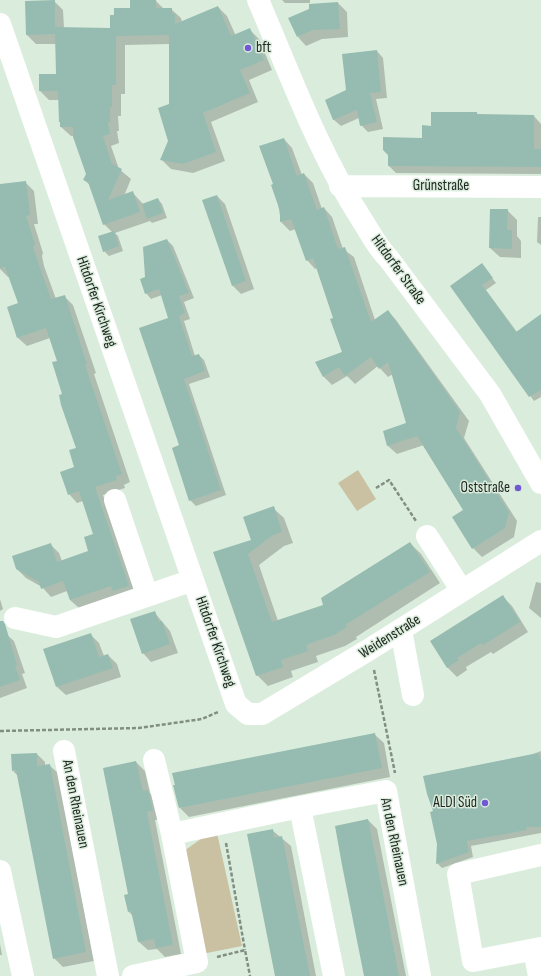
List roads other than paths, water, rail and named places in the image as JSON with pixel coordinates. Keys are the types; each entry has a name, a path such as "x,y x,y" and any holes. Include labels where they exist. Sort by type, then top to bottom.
{"street":[{"name":"Hitdorfer Straße","path":"258,0 340,186 369,231 377,247 389,259 490,394 541,483"},
{"name":"Hitdorfer Kirchweg","path":"0,24 236,704"},
{"name":"Grünstraße","path":"340,186 541,187"},
{"path":"115,500 147,595"},
{"path":"427,536 462,591"},
{"name":"Weidenstraße","path":"236,704 248,714 262,714 370,649 541,541"},
{"name":"Hitdorfer Kirchweg","path":"15,618 56,627 193,580"},
{"path":"400,630 413,695"},
{"name":"An den Rheinauen","path":"64,751 108,976"},
{"path":"133,976 197,962 172,834 154,760"},
{"name":"An den Rheinauen","path":"172,834 222,822 386,791 420,976"},
{"path":"300,807 334,976"},
{"path":"539,976 538,949 473,961 458,874 541,855"},
{"path":"0,871 23,976"}],"place":[{"name":"bft","path":"248,48"},
{"name":"Oststraße","path":"518,488"},
{"name":"ALDI Süd","path":"485,803"}]}
